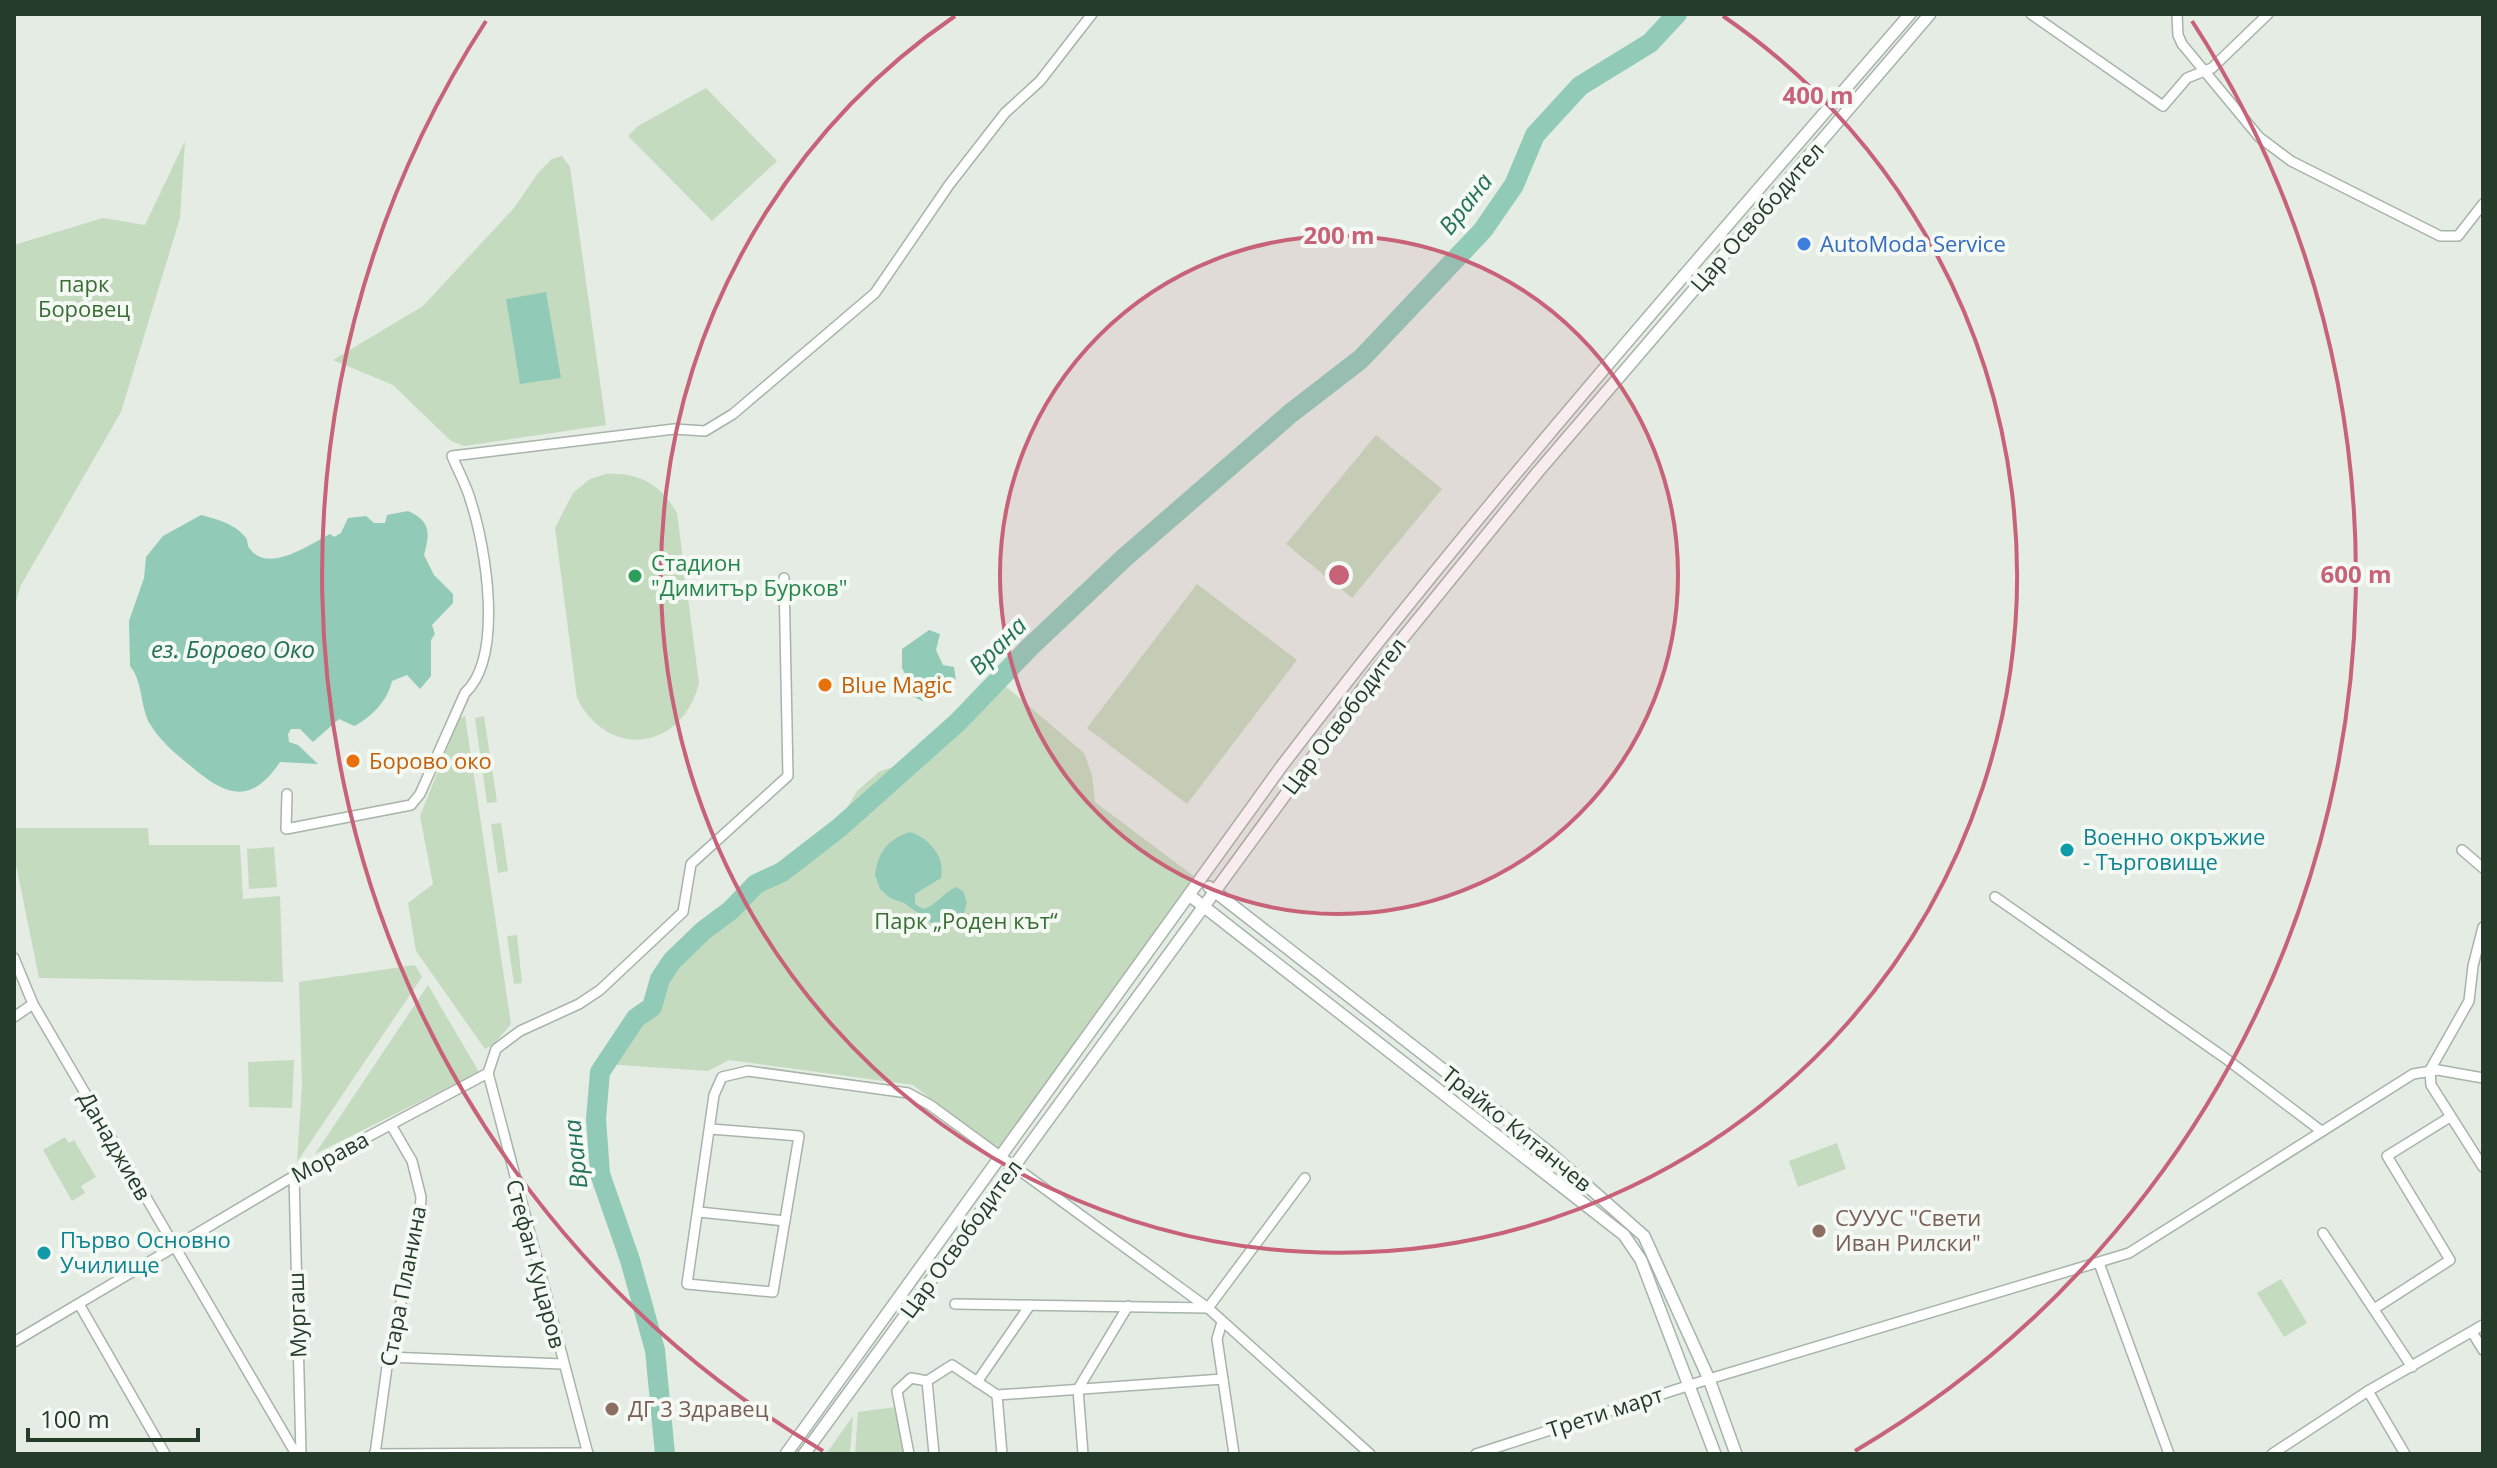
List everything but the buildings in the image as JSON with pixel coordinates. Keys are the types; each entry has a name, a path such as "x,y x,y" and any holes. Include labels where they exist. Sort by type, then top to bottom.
{"street":[{"path":"287,794 286,829 411,805 420,794 465,693 476,683 489,634 487,591 471,501 452,456 674,429 705,431 733,414 875,293 997,123 1040,81 1092,14"},
{"name":"Цар Освободител","path":"786,1454 1356,668 1550,430 1910,14"},
{"name":"Цар Освободител","path":"804,1454 1372,676 1537,473 1930,14"},
{"path":"2031,14 2163,106 2187,78 2212,68 2268,14"},
{"path":"2177,14 2178,35 2202,71 2259,137 2291,161 2440,236 2458,236 2483,204"},
{"path":"488,1073 496,1049 520,1031 579,1004 600,990 683,912 691,864 788,776 784,578"},
{"path":"2462,850 2483,868"},
{"name":"Трайко Китанчев","path":"1200,880 1622,1214 1644,1236 1658,1261 1709,1379 1736,1454"},
{"name":"Трайко Китанчев","path":"1189,895 1612,1222 1641,1260 1715,1454"},
{"path":"1995,897 2213,1049 2320,1130"},
{"path":"2483,927 2473,966 2469,1001 2430,1070 2431,1085 2483,1167"},
{"name":"Данаджиев","path":"14,958 33,1004 298,1454"},
{"path":"14,1017 33,1004"},
{"path":"2430,1070 2483,1078"},
{"name":"Трети март","path":"1476,1454 1689,1385 2099,1263 2149,1243 2320,1130 2413,1074 2430,1070"},
{"path":"711,1129 799,1136 773,1292 687,1284 716,1084 722,1077 748,1071 908,1093 1208,1308 1370,1454"},
{"name":"Морава","path":"14,1342 294,1176 488,1073"},
{"name":"Стефан Куцаров","path":"488,1073 562,1364 588,1453"},
{"path":"2374,1309 2450,1260 2387,1156 2450,1117"},
{"name":"Стара Планина","path":"375,1454 388,1357 419,1228 421,1197 412,1161 391,1125"},
{"name":"Мургаш","path":"294,1176 298,1454"},
{"path":"1208,1308 1305,1178"},
{"path":"699,1212 785,1221"},
{"path":"2323,1233 2412,1367"},
{"path":"2099,1263 2169,1454"},
{"path":"79,1304 165,1454"},
{"path":"955,1304 1208,1308"},
{"path":"977,1382 1030,1305"},
{"path":"1083,1454 1078,1389 1128,1306"},
{"path":"1222,1322 1217,1339 1234,1454"},
{"path":"2272,1454 2368,1391 2483,1325"},
{"path":"2472,1332 2483,1350"},
{"path":"388,1357 562,1364"},
{"path":"909,1454 897,1391 911,1378 927,1381 952,1365 997,1395 1223,1379"},
{"path":"927,1381 934,1454"},
{"path":"2368,1391 2405,1454"},
{"path":"997,1395 1002,1454"},
{"path":"375,1454 588,1453"}],"green space":[{"path":"706,88 777,161 712,221 628,136 638,126"},
{"name":"парк Боровец","path":"185,141 180,218 121,412 21,585 14,608 14,245 103,218 145,225"},
{"path":"562,156 570,167 606,425 464,446 451,441 393,385 333,360 423,306 514,208 538,173 552,159"},
{"path":"1376,435 1442,489 1352,598 1286,544"},
{"path":"606,474 629,475 648,482 663,494 677,513 699,683 690,705 677,722 661,734 644,739 625,739 607,732 591,718 577,698 555,528 573,493 590,479"},
{"path":"1197,584 1297,660 1187,804 1087,728"},
{"name":"Парк „Роден кът“","path":"1002,683 1084,753 1092,775 1095,802 1195,877 1000,1153 913,1085 729,1060 708,1071 605,1064 680,957 711,924 760,887 807,862 857,791 880,771 906,763"},
{"path":"465,716 511,1024 494,1044 485,1049 416,951 408,903 433,884 420,816 459,719"},
{"path":"484,716 497,802 487,803 475,718"},
{"path":"501,823 508,871 498,873 491,824"},
{"path":"14,828 148,828 149,845 240,845 243,899 280,896 283,982 39,978 14,855"},
{"path":"274,847 277,887 249,889 247,849"},
{"path":"517,935 522,983 514,984 507,936"},
{"path":"415,965 422,977 297,1162 302,1085 299,982"},
{"path":"428,985 479,1072 315,1154"},
{"path":"294,1060 292,1108 249,1107 248,1062"},
{"path":"65,1137 69,1143 74,1140 96,1177 81,1186 85,1193 72,1201 43,1150"},
{"path":"1837,1143 1846,1169 1798,1187 1789,1161"},
{"path":"2281,1279 2307,1323 2284,1337 2257,1293"},
{"path":"896,1407 905,1454 855,1454 858,1412"},
{"path":"853,1416 850,1454 826,1454"}],"water":[{"path":"546,292 561,378 520,384 506,299"},
{"name":"ез. Борово Око","path":"408,511 425,524 428,534 424,555 434,575 453,594 453,603 432,625 435,634 431,640 431,676 420,689 407,675 392,681 383,701 367,718 354,726 339,719 313,742 300,729 291,729 289,742 298,745 318,764 280,762 259,785 239,792 205,778 154,731 130,666 129,621 144,578 146,557 163,536 201,515 237,529 258,556 278,558 330,534 334,537 341,533 348,518 366,516 374,523 385,523 387,515"},
{"path":"929,630 940,634 936,650 943,665 954,667 956,681 950,685 943,683 933,697 922,701 907,693 910,683 902,668 902,649"},
{"path":"910,832 934,849 942,870 941,878 915,894 915,904 923,909 956,887 963,891 967,902 962,920 949,928 936,926 880,889 875,875 882,853 896,838"}],"waterway":[{"name":"Врана","path":"665,1454 655,1350 630,1260 600,1174 596,1119 600,1072 636,1018 652,1007 660,979 672,961 756,884 782,872 839,828 958,722 1029,648 1124,558 1291,413 1361,359 1483,230 1514,185 1535,135 1580,86 1650,43 1677,14"}],"place":[{"name":"AutoModa Service","path":"1804,244"},
{"name":"Стадион \"Димитър Бурков\"","path":"635,576"},
{"name":"Blue Magic","path":"825,685"},
{"name":"Борово око","path":"353,761"},
{"name":"Военно окръжие - Търговище","path":"2067,850"},
{"name":"СУУУС \"Свети Иван Рилски\"","path":"1819,1231"},
{"name":"Първо Основно Училище","path":"44,1253"},
{"name":"ДГ 3 Здравец","path":"612,1409"}]}
